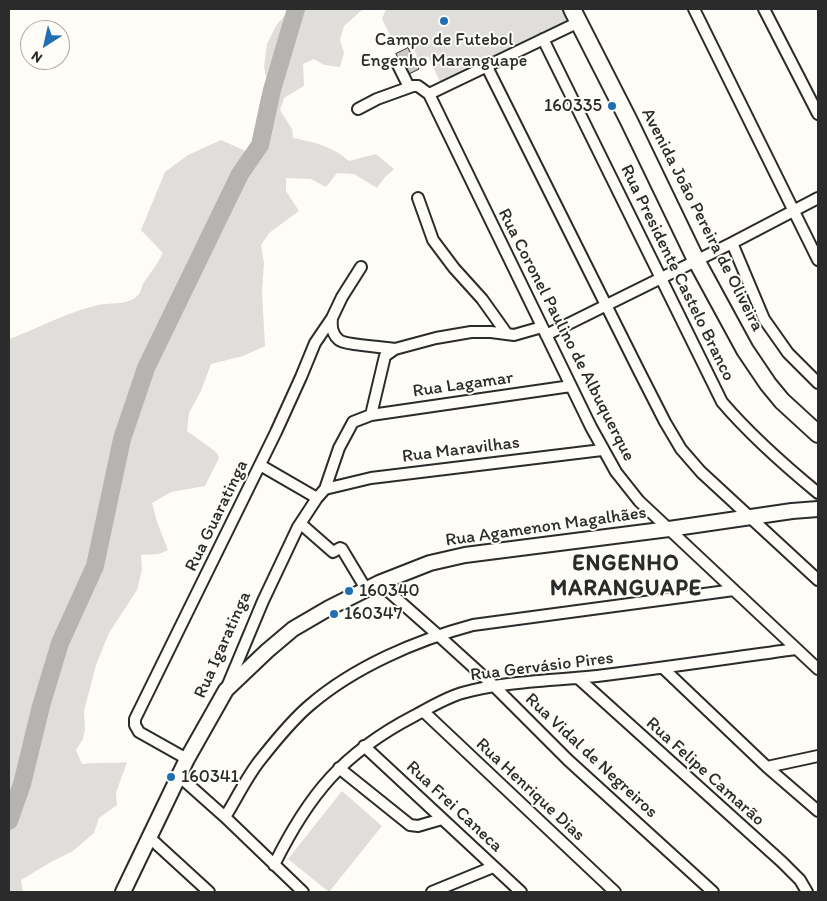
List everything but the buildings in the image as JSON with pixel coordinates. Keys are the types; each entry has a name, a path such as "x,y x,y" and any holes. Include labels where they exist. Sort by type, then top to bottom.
{"main road":[{"name":"Avenida João Pereira de Oliveira","path":"575,15 696,260 755,368 782,401 818,434"}],"street":[{"path":"694,9 818,260"},
{"path":"764,9 814,94 818,114"},
{"path":"358,109 409,87 418,86 429,94 543,39 575,15"},
{"name":"Rua Presidente Castelo Branco","path":"543,39 722,402 780,461 818,493"},
{"path":"398,65 409,87"},
{"path":"486,67 664,422 681,449 701,472 818,580"},
{"name":"Rua Coronel Paulino de Albuquerque","path":"429,94 602,450 616,472 639,501 818,669"},
{"path":"418,198 433,240 454,268 482,299 507,334"},
{"path":"332,318 331,326 334,334 342,342 395,348 471,332 507,334 544,331 606,306 818,198"},
{"path":"732,243 764,320 788,353 818,383"},
{"name":"Rua Guaratinga","path":"187,759 139,732 135,719 260,465 315,343 332,318 342,297 361,267"},
{"path":"366,416 385,356 395,348"},
{"name":"Rua Lagamar","path":"366,416 571,386"},
{"name":"Rua Igaratinga","path":"123,892 187,759 226,690 263,601 300,524 325,489 346,433 353,422 366,416"},
{"name":"Rua Maravilhas","path":"325,489 372,478 602,450"},
{"path":"260,465 317,498"},
{"name":"Rua Agamenon Magalhães","path":"226,690 293,629 372,586 430,563 465,554 818,509"},
{"name":"Rua Vidal de Negreiros","path":"300,524 333,552 340,548 342,549 372,586 439,636 494,686 568,760 713,892"},
{"path":"225,817 260,761 286,729 309,706 339,683 370,666 439,636 473,625 734,590"},
{"name":"Rua Gervásio Pires","path":"274,865 303,813 320,789 339,768 385,731 461,693 494,686 663,668 796,649"},
{"path":"663,668 767,767 818,811"},
{"name":"Rua Felipe Camarão","path":"578,678 782,862 800,880 807,892"},
{"name":"Rua Henrique Dias","path":"423,711 615,892"},
{"name":"Rua Frei Caneca","path":"364,746 521,892"},
{"path":"767,767 818,756"},
{"path":"339,768 410,825 418,826 442,820"},
{"path":"179,776 304,892"},
{"path":"150,838 209,892"},
{"path":"432,892 494,867"}],"shaded area":[{"path":"291,9 363,9 344,26 340,40 344,53 340,67 324,65 314,59 303,64 304,86 284,98 280,110 292,129 293,138 329,148 349,161 376,154 394,169 377,188 354,174 337,173 326,187 311,179 286,178 286,191 299,211 269,233 261,245 264,263 262,293 265,346 243,356 211,364 201,391 189,413 187,431 216,452 219,458 205,486 171,492 152,503 168,550 159,554 141,555 142,570 137,590 109,633 96,665 84,711 85,729 83,739 76,750 82,764 127,762 116,793 117,805 99,818 94,833 73,851 21,880 23,892 9,892 9,339 75,312 98,305 130,301 139,294 143,284 163,253 141,230 165,172 188,155 221,140 248,152 261,124 259,105 267,81 264,67 267,44 277,24"},
{"path":"386,9 563,9 569,22 441,84 428,56 419,61 409,38 395,45 382,19"},
{"path":"342,791 382,826 329,892 288,859"}],"waterway":[{"path":"9,821 22,784 41,706 60,643 95,566 122,439 146,368 240,174 260,145 272,90 296,9"}],"place":[{"name":"Campo de Futebol Engenho Maranguape","path":"444,21"},
{"name":"160335","path":"612,106"},
{"name":"160340","path":"349,591"},
{"name":"160347","path":"334,614"},
{"name":"160341","path":"171,777"}],"district":[{"name":"ENGENHO MARANGUAPE","path":"626,576"}]}
